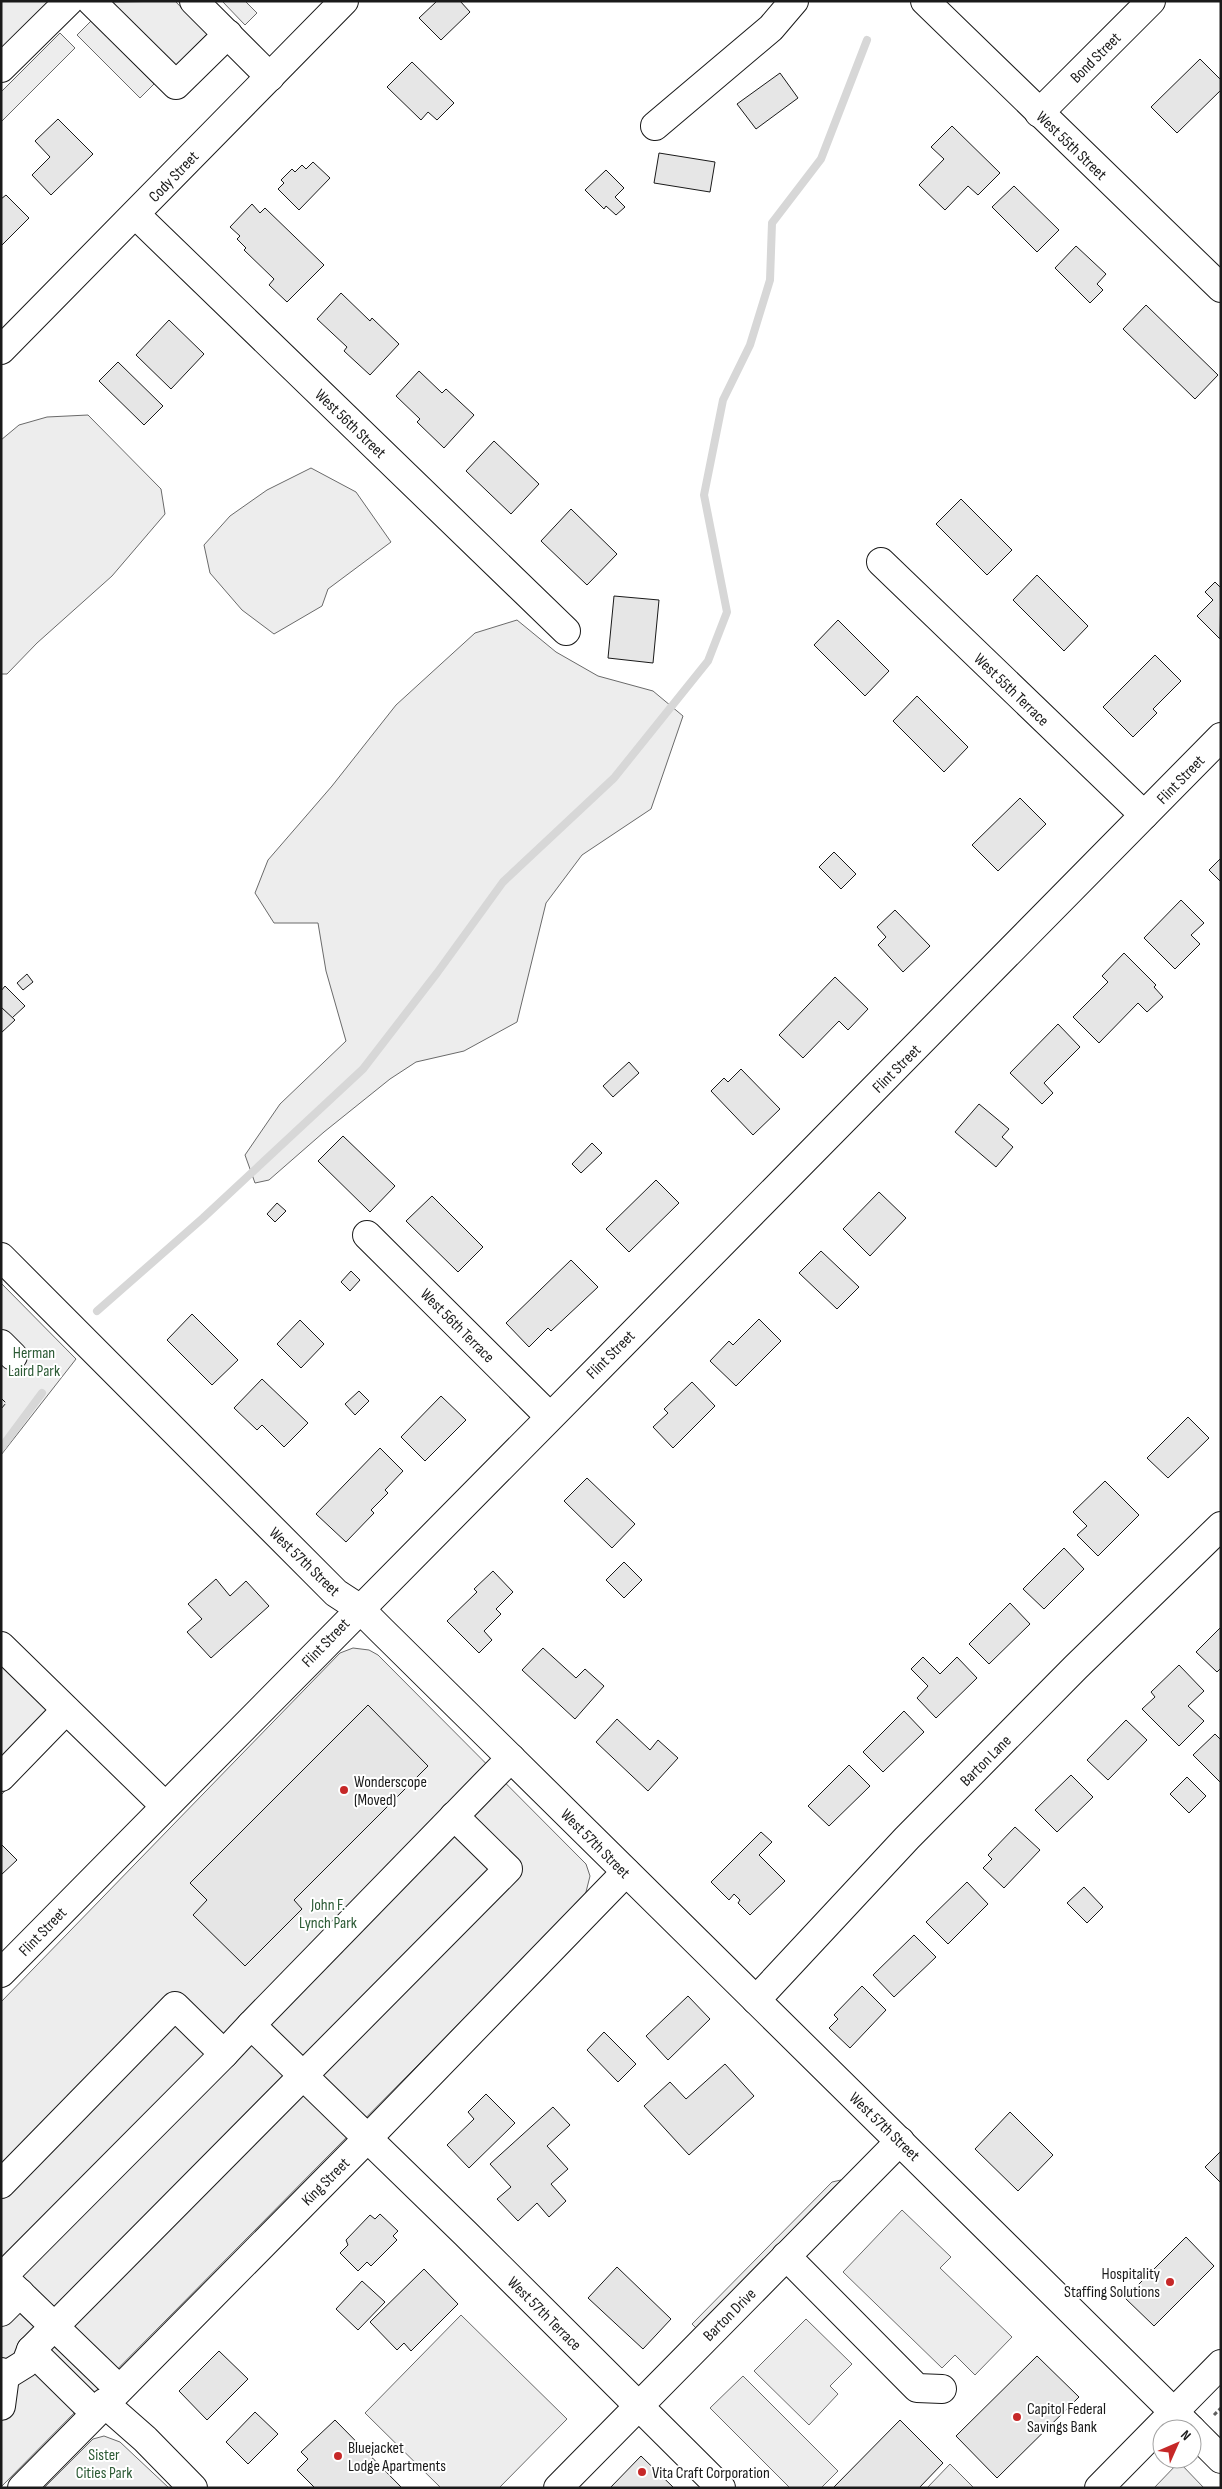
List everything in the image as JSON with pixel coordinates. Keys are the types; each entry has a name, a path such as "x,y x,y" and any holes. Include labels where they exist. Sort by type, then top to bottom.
{"street":[{"path":"1,68 69,1"},
{"path":"91,1 176,85 228,34"},
{"path":"194,1 270,77"},
{"name":"Cody Street","path":"1,350 136,215 344,1"},
{"path":"655,126 771,28 794,1"},
{"name":"West 55th Street","path":"925,1 1221,288"},
{"name":"Bond Street","path":"1039,113 1151,1"},
{"name":"West 56th Street","path":"136,215 566,631"},
{"name":"West 55th Terrace","path":"881,562 1144,815"},
{"name":"Flint Street","path":"1,1973 359,1608 1045,918 1221,737"},
{"name":"West 56th Terrace","path":"367,1235 549,1416"},
{"name":"West 57th Street","path":"1,1257 336,1593 359,1608 1181,2419"},
{"name":"Barton Lane","path":"756,2000 907,1838 1076,1667 1221,1526"},
{"path":"6,1660 66,1710 165,1806"},
{"path":"1,1777 66,1710"},
{"path":"106,2402 55,2327 6,2289 251,2025 511,1758"},
{"path":"1,2406 3,2374 26,2363 31,2350 508,1869 454,1816"},
{"name":"King Street","path":"22,2488 367,2139 626,1872"},
{"path":"1,2184 175,2006 224,2054"},
{"name":"West 57th Terrace","path":"251,2025 721,2488"},
{"name":"Barton Drive","path":"558,2488 900,2141"},
{"path":"786,2256 916,2388 942,2389"},
{"path":"31,2350 106,2402 193,2488"},
{"path":"1189,2419 1221,2364"},
{"name":"West 57th Street","path":"1202,2440 1221,2459"},
{"path":"1099,2488 1152,2449"}],"shaded area":[{"path":"1,1 53,1 1,52"},
{"path":"175,1 207,34 175,66 111,2"},
{"path":"222,1 245,1 257,13 245,25"},
{"path":"91,21 154,84 140,98 77,35"},
{"path":"60,33 75,48 1,122 1,92"},
{"path":"88,415 161,489 165,514 112,576 37,643 7,674 1,674 1,440 19,425 47,417"},
{"path":"311,468 356,492 391,542 328,589 322,606 274,634 242,610 210,573 204,545 230,516 267,490"},
{"path":"517,620 556,652 598,676 653,691 683,716 651,809 582,855 546,903 517,1022 464,1051 416,1062 390,1079 324,1132 269,1180 255,1183 245,1155 280,1104 346,1041 326,971 318,923 274,923 255,893 268,860 332,786 396,705 475,633"},
{"name":"Herman Laird Park","path":"1,1283 76,1359 1,1455"},
{"path":"1,1636 81,1713 1,1795"},
{"name":"John F. Lynch Park","path":"353,1648 369,1650 378,1655 586,1864 590,1876 585,1896 1,2487 1,2002 340,1653"},
{"path":"841,2180 696,2328 692,2324 832,2182"},
{"path":"902,2210 951,2257 940,2268 1012,2337 975,2375 955,2355 942,2368 843,2272"},
{"path":"461,2315 567,2419 499,2488 441,2488 365,2413"},
{"path":"806,2319 852,2364 830,2386 838,2394 809,2425 754,2371"},
{"path":"743,2376 838,2471 821,2488 790,2488 710,2408"},
{"name":"Sister Cities Park","path":"104,2436 120,2442 169,2488 44,2488 93,2439"},
{"path":"950,2464 974,2488 927,2488"},
{"path":"1172,2469 1186,2469 1204,2488 1154,2488"}],"building":[{"path":"437,1 460,1 470,12 441,40 419,18"},
{"path":"1200,59 1221,80 1221,90 1177,133 1151,107"},
{"path":"412,62 454,103 437,120 428,112 421,120 387,87"},
{"path":"780,73 798,98 756,129 737,104"},
{"path":"58,119 93,154 51,195 32,175 50,157 35,141"},
{"path":"952,126 1000,173 978,195 968,186 945,210 919,185 944,159 931,147"},
{"path":"659,153 715,162 710,192 654,183"},
{"path":"313,162 330,178 299,210 278,189 284,183 281,180 292,169 295,172 302,165 306,169"},
{"path":"606,170 624,188 615,197 625,207 616,215 606,206 604,209 585,190"},
{"path":"1014,186 1059,230 1037,252 992,207"},
{"path":"6,195 29,218 1,246 1,199"},
{"path":"252,204 260,213 265,208 324,265 287,302 269,285 274,279 244,250 246,248 237,239 240,236 230,227"},
{"path":"1076,246 1106,274 1097,284 1103,290 1090,303 1055,268"},
{"path":"341,293 370,321 372,318 399,344 370,375 344,351 347,347 317,319"},
{"path":"1146,305 1218,375 1195,399 1123,329"},
{"path":"169,320 204,354 171,389 136,355"},
{"path":"118,362 163,406 144,425 99,381"},
{"path":"419,371 442,393 446,389 474,415 444,448 417,422 420,419 396,396"},
{"path":"494,441 539,484 511,514 466,471"},
{"path":"961,499 1012,550 987,575 936,524"},
{"path":"571,509 617,554 587,585 541,541"},
{"path":"1037,575 1088,626 1064,651 1013,600"},
{"path":"1215,582 1221,588 1220,639 1197,616 1213,600 1205,592"},
{"path":"614,596 659,600 653,663 608,658"},
{"path":"838,620 889,671 865,696 814,645"},
{"path":"1155,655 1181,681 1153,709 1157,713 1133,737 1103,707"},
{"path":"917,696 968,747 944,772 893,721"},
{"path":"1020,798 1046,824 998,871 972,845"},
{"path":"834,852 856,874 841,889 819,867"},
{"path":"1221,858 1221,882 1209,870"},
{"path":"1181,900 1204,923 1191,935 1200,944 1175,969 1144,938"},
{"path":"895,910 930,946 903,972 878,945 886,937 877,927"},
{"path":"1124,953 1156,985 1154,987 1163,997 1147,1012 1138,1003 1099,1043 1073,1017 1108,982 1102,976"},
{"path":"27,974 33,982 23,990 17,983"},
{"path":"835,977 868,1009 848,1030 839,1021 803,1058 779,1035"},
{"path":"5,986 25,1006 12,1018 1,1007 1,991"},
{"path":"1,1007 15,1020 1,1033"},
{"path":"1058,1024 1080,1047 1044,1083 1053,1093 1042,1104 1010,1073"},
{"path":"629,1062 639,1073 613,1097 603,1086"},
{"path":"741,1069 780,1109 753,1135 711,1091 724,1078 728,1082"},
{"path":"979,1104 1009,1129 1002,1137 1013,1147 996,1167 955,1132"},
{"path":"343,1136 395,1186 370,1212 318,1161"},
{"path":"592,1143 602,1153 581,1173 572,1164"},
{"path":"656,1180 679,1203 629,1252 606,1229"},
{"path":"879,1192 906,1218 870,1256 843,1229"},
{"path":"432,1196 483,1247 458,1272 406,1221"},
{"path":"277,1203 286,1211 275,1222 267,1214"},
{"path":"821,1251 859,1287 837,1309 799,1273"},
{"path":"571,1260 598,1287 551,1331 548,1328 529,1347 506,1323"},
{"path":"351,1271 360,1280 350,1291 341,1282"},
{"path":"192,1314 238,1360 212,1385 167,1340"},
{"path":"759,1319 781,1341 736,1386 710,1361 729,1341 733,1345"},
{"path":"300,1320 324,1344 301,1368 277,1344"},
{"path":"262,1379 308,1423 284,1447 262,1425 257,1430 234,1408"},
{"path":"692,1382 715,1406 673,1448 653,1427 668,1413 664,1409"},
{"path":"359,1391 369,1401 355,1415 345,1404"},
{"path":"441,1396 466,1420 425,1461 401,1437"},
{"path":"1188,1417 1209,1438 1168,1478 1147,1458"},
{"path":"380,1448 403,1471 385,1490 388,1493 371,1510 374,1513 346,1542 316,1514"},
{"path":"587,1478 635,1524 612,1548 564,1501"},
{"path":"1105,1481 1139,1515 1098,1556 1077,1535 1087,1526 1073,1512"},
{"path":"1064,1548 1084,1569 1044,1609 1023,1589"},
{"path":"624,1562 642,1580 624,1598 606,1580"},
{"path":"493,1571 513,1592 496,1609 501,1614 484,1631 492,1640 479,1653 447,1621 477,1592 474,1589"},
{"path":"216,1579 230,1596 246,1581 269,1606 211,1658 187,1632 202,1619 188,1604"},
{"path":"1010,1603 1030,1624 989,1664 969,1644"},
{"path":"1221,1627 1221,1668 1217,1672 1196,1652"},
{"path":"543,1648 576,1678 585,1669 604,1686 575,1719 522,1670"},
{"path":"923,1657 940,1674 957,1657 977,1678 936,1718 917,1698 928,1686 911,1669"},
{"path":"1179,1665 1204,1691 1188,1706 1204,1721 1179,1746 1142,1709 1155,1697 1151,1692"},
{"path":"368,1705 428,1766 294,1900 302,1909 245,1966 193,1915 207,1900 190,1883"},
{"path":"904,1711 924,1732 883,1772 863,1752"},
{"path":"617,1719 650,1750 658,1740 678,1758 648,1791 596,1742"},
{"path":"1126,1720 1147,1740 1108,1780 1087,1760"},
{"path":"1215,1734 1221,1740 1221,1783 1193,1755"},
{"path":"849,1765 870,1786 829,1826 808,1806"},
{"path":"1071,1775 1093,1797 1057,1832 1035,1810"},
{"path":"1187,1777 1206,1796 1189,1813 1170,1794"},
{"path":"1015,1827 1040,1850 1004,1888 983,1868 992,1859 988,1855"},
{"path":"761,1832 772,1842 759,1855 785,1881 750,1915 738,1903 740,1900 734,1894 729,1900 711,1882"},
{"path":"1,1844 17,1860 1,1875"},
{"path":"967,1882 988,1904 948,1944 926,1922"},
{"path":"1084,1887 1103,1907 1087,1923 1067,1903"},
{"path":"914,1935 936,1957 894,1997 873,1975"},
{"path":"862,1986 886,2010 850,2048 829,2028 838,2019 834,2015"},
{"path":"688,1996 710,2019 668,2060 646,2036"},
{"path":"604,2032 636,2064 618,2082 587,2050"},
{"path":"725,2064 754,2096 689,2155 644,2106 670,2082 686,2099"},
{"path":"486,2094 515,2123 469,2168 447,2145 474,2119 468,2112"},
{"path":"553,2107 570,2125 547,2146 568,2169 551,2184 566,2201 549,2217 537,2203 518,2221 497,2199 511,2187 490,2164"},
{"path":"1010,2112 1053,2155 1018,2191 975,2149"},
{"path":"1221,2151 1221,2183 1205,2167"},
{"path":"380,2214 398,2231 393,2236 397,2240 371,2266 367,2262 358,2271 340,2253 348,2245 346,2240 370,2215 375,2219"},
{"name":"Hospitality Staffing Solutions","path":"1186,2237 1214,2266 1154,2326 1125,2298"},
{"path":"617,2267 671,2319 643,2349 588,2298"},
{"path":"424,2269 458,2304 411,2351 404,2343 397,2350 370,2322"},
{"path":"362,2281 385,2302 358,2330 336,2309"},
{"path":"219,2351 248,2379 207,2420 179,2391"},
{"name":"Capitol Federal Savings Bank","path":"1037,2356 1079,2397 997,2478 956,2436"},
{"path":"255,2412 278,2434 248,2464 226,2442"},
{"name":"Bluejacket Lodge Apartments","path":"335,2420 402,2488 315,2488 297,2470 308,2459 301,2452"},
{"path":"900,2420 943,2463 919,2488 833,2488"},
{"name":"Vita Craft Corporation","path":"641,2456 674,2488 610,2488"}],"waterway":[{"path":"97,1311 203,1218 363,1069 437,973 503,882 614,778 708,661 727,612 704,495 723,400 750,345 770,280 772,223 821,159 867,40"},
{"path":"1,1448 42,1393"}],"fence":[{"path":"1,1398 6,1403 1,1409"}],"place":[{"name":"Wonderscope (Moved)","path":"344,1790"},
{"name":"Hospitality Staffing Solutions","path":"1170,2282"},
{"name":"Capitol Federal Savings Bank","path":"1017,2417"},
{"name":"Bluejacket Lodge Apartments","path":"338,2456"},
{"name":"Vita Craft Corporation","path":"642,2472"}]}
